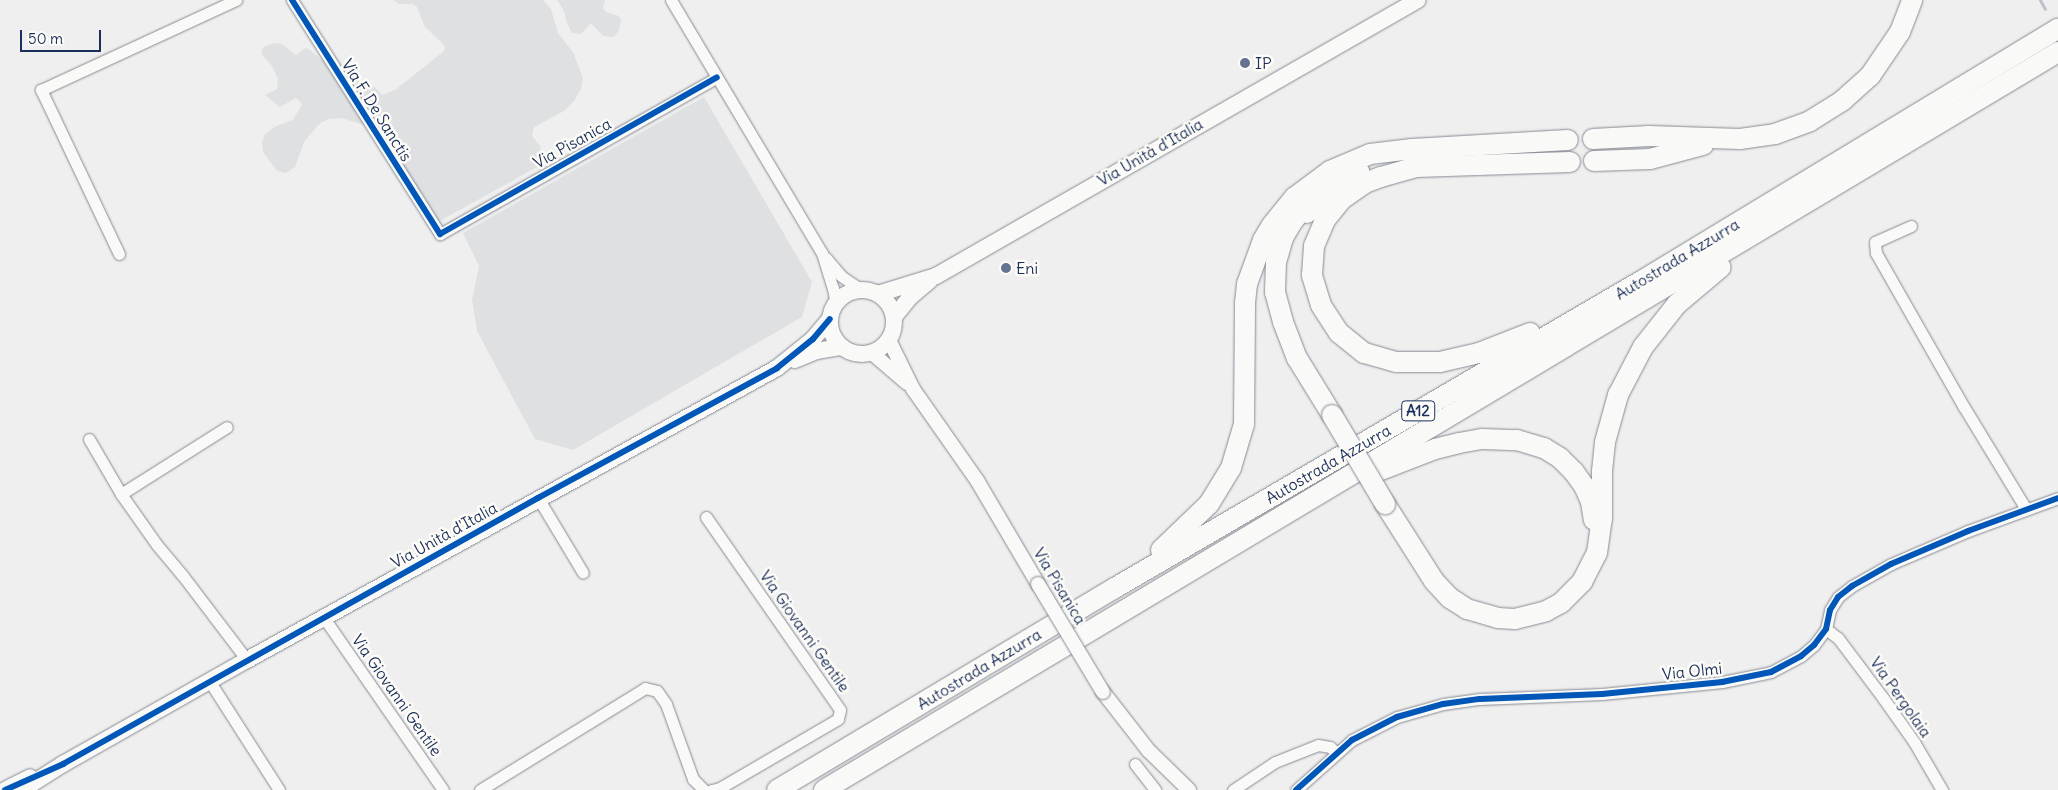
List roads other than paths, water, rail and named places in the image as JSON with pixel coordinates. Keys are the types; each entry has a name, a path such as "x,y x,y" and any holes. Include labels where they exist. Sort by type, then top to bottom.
{"highway":[{"path":"1594,161 1650,159 1723,140 1774,134 1810,122 1857,89 1881,63 1900,32 1912,0"},
{"name":"Autostrada Azzurra","path":"777,790 1113,589 1643,280 2058,29"},
{"name":"Autostrada Azzurra","path":"824,790 1310,498 1813,201 2058,52"},
{"path":"1593,139 1649,136 1723,140"},
{"path":"1568,140 1366,162 1334,178 1318,191 1300,211 1290,224 1276,262 1275,286 1283,322 1297,358 1334,414 1434,581 1450,598 1467,609 1498,618 1515,619 1546,611 1561,603 1582,582 1597,552 1602,519 1602,471 1605,442 1618,395 1643,347 1677,304 1711,274 1813,201"},
{"path":"1113,589 1165,548 1195,519 1216,494 1231,468 1244,424 1245,303 1247,284 1257,254 1272,225 1295,197 1330,171 1370,154 1414,158 1570,162"},
{"path":"1414,158 1353,190 1342,199 1325,220 1314,246 1312,275 1321,305 1339,333 1364,353 1396,362 1417,363 1458,359 1514,341 1566,314 1643,280"},
{"path":"1310,498 1443,447 1482,439 1517,440 1544,448 1560,458 1574,472 1584,486 1591,502 1594,518 1594,538 1582,572 1568,588 1540,608 1506,614 1490,611 1464,601 1438,578 1388,503"}],"main road":[{"name":"Via Unità d'Italia","path":"870,292 936,276 1418,0"},
{"path":"894,317 910,297 936,276"},
{"path":"852,292 870,292 890,306 894,317 893,333 882,348 872,353 856,354 842,347 834,338 833,312 852,292"},
{"name":"Via Unità d'Italia","path":"22,790 62,764 247,660 777,368 813,339 833,312"},
{"path":"777,368 816,352 842,347"},
{"name":"Via Unità d'Italia","path":"5,790 62,764"}],"street":[{"path":"119,254 41,90 236,0"},
{"name":"Via F. De Sanctis","path":"292,0 440,234"},
{"path":"671,0 822,253 841,276 870,292"},
{"name":"Via Pisanica","path":"440,234 717,77"},
{"path":"1910,226 1875,242 1876,253 2026,509"},
{"path":"822,253 833,288 833,312"},
{"name":"Via Pisanica","path":"889,340 913,389 978,482 1103,692 1149,751 1189,790"},
{"name":"Via Pisanica","path":"872,353 913,389"},
{"path":"121,494 227,427"},
{"path":"89,440 121,494 157,545 184,576 247,660"},
{"path":"538,498 583,573"},
{"name":"Via Olmi","path":"1296,790 1352,740 1397,717 1443,704 1480,699 1602,694 1722,682 1759,675 1783,666 1801,656 1814,645 1826,629 1830,610 1838,597 1852,586 1891,564 2026,509 2058,498"},
{"name":"Via Giovanni Gentile","path":"706,517 840,710 838,720 720,788 711,790"},
{"name":"Via Giovanni Gentile","path":"324,618 443,790"},
{"name":"Via Pergolaia","path":"1826,629 1838,638 1889,706 1914,742 1942,790"},
{"path":"210,682 278,790"},
{"path":"480,790 645,688 657,691 666,704 693,778 704,790"},
{"path":"1233,790 1275,762 1318,745 1330,747 1337,753"},
{"path":"1134,764 1155,790"}],"waterway":[{"path":"2040,0 2045,9"}],"place":[{"name":"IP","path":"1245,63"},
{"name":"Eni","path":"1006,268"}]}
